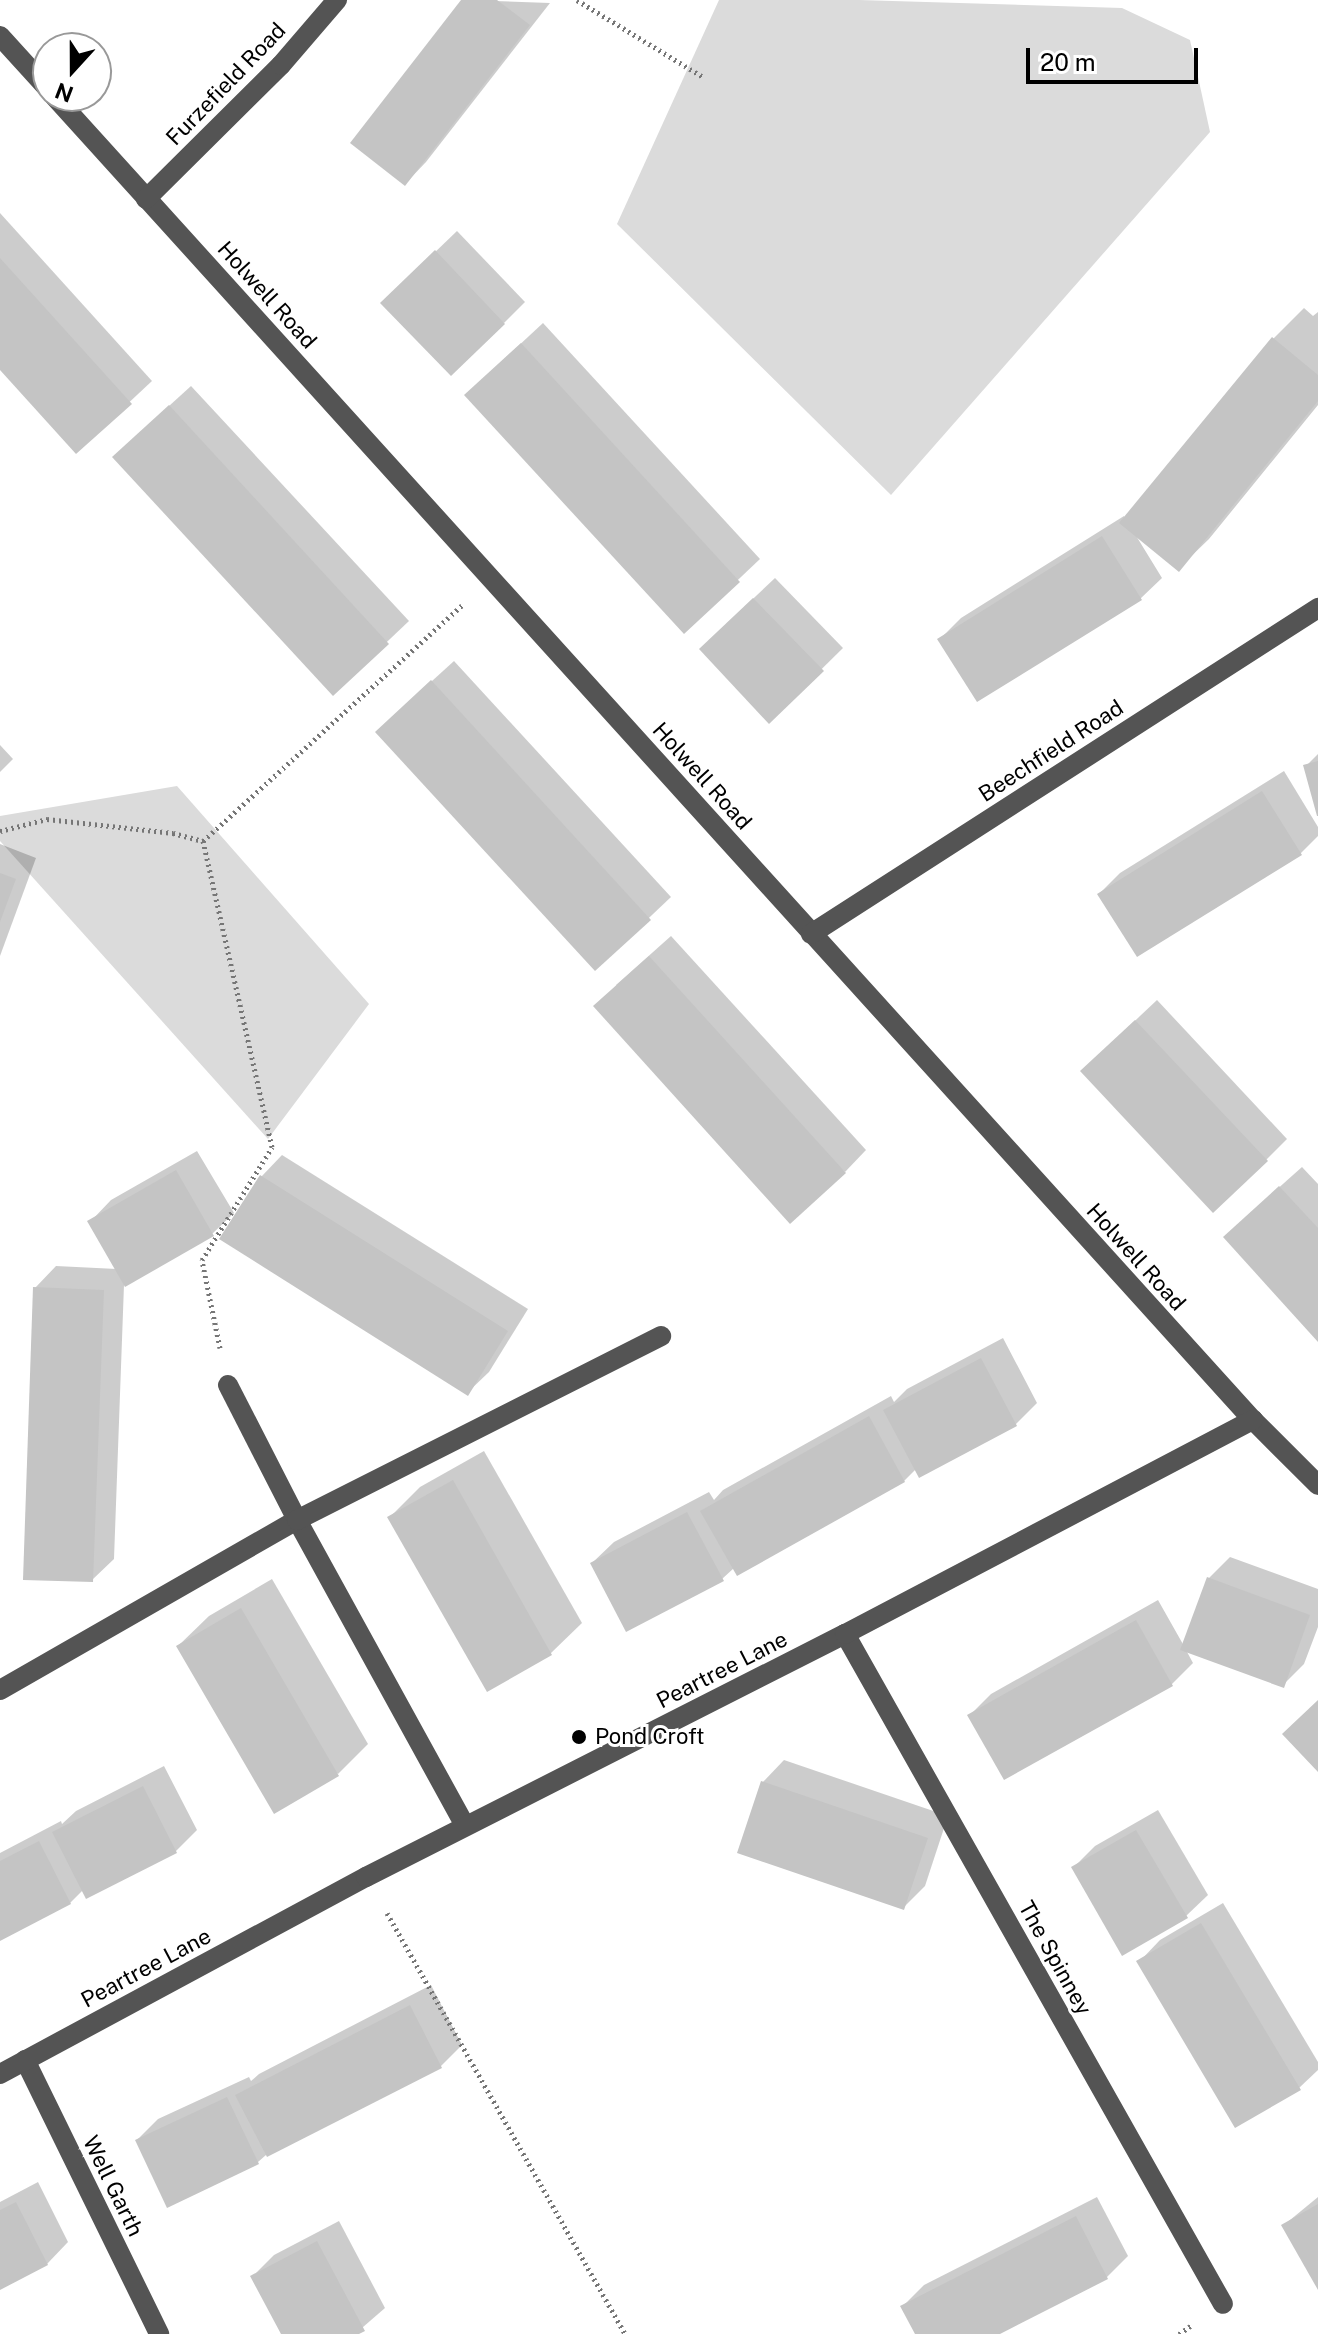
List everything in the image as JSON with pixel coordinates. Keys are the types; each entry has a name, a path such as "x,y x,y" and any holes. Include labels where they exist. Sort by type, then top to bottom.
{"street":[{"name":"Furzefield Road","path":"146,199 281,65 337,0"},
{"path":"0,36 32,71"},
{"name":"Holwell Road","path":"68,112 1253,1420 1315,1474"},
{"name":"Beechfield Road","path":"811,934 1318,608"},
{"path":"0,1690 297,1520 661,1336"},
{"path":"228,1385 297,1520 465,1826"},
{"name":"Peartree Lane","path":"0,2074 366,1877 845,1634 1253,1420"},
{"name":"The Spinney","path":"845,1634 1223,2304"},
{"name":"Well Garth","path":"25,2060 159,2334"}],"path":[{"path":"577,0 703,77"},
{"path":"203,841 492,577"},
{"path":"0,831 47,819 173,833 203,841"},
{"path":"203,841 272,1147 202,1260 228,1385"},
{"path":"366,1877 625,2334"}],"shaded area":[{"path":"719,0 859,0 1122,8 1190,40 1210,132 891,495 617,224"},
{"path":"177,786 369,1004 268,1139 0,841 0,816"}],"building":[{"path":"461,0 497,0 530,25 405,186 350,143"},
{"path":"435,250 505,324 451,376 380,303"},
{"path":"0,258 132,404 76,454 0,370"},
{"path":"1272,337 1318,375 1318,401 1179,572 1119,523"},
{"path":"521,343 740,582 684,634 464,395"},
{"path":"169,405 389,644 333,696 112,457"},
{"path":"1102,536 1142,600 977,702 937,639"},
{"path":"753,598 824,671 769,724 699,649"},
{"path":"431,680 651,920 595,971 375,732"},
{"path":"1318,761 1318,816 1317,816 1303,765"},
{"path":"1262,791 1302,855 1137,957 1097,894"},
{"path":"0,873 16,879 0,922"},
{"path":"649,956 846,1173 790,1224 593,1006"},
{"path":"1135,1020 1268,1161 1213,1213 1080,1071"},
{"path":"176,1170 214,1236 125,1287 87,1221"},
{"path":"260,1175 508,1331 468,1396 219,1239"},
{"path":"1279,1186 1318,1228 1318,1342 1223,1237"},
{"path":"33,1287 104,1290 93,1582 23,1580"},
{"path":"981,1358 1017,1426 919,1478 883,1410"},
{"path":"869,1416 905,1482 737,1576 700,1511"},
{"path":"453,1480 552,1655 487,1692 387,1517"},
{"path":"687,1512 724,1581 626,1632 590,1563"},
{"path":"1207,1577 1310,1615 1284,1688 1180,1650"},
{"path":"241,1608 339,1776 274,1814 176,1646"},
{"path":"1136,1620 1173,1686 1004,1780 967,1715"},
{"path":"1318,1700 1318,1772 1282,1734"},
{"path":"761,1781 928,1838 904,1910 737,1853"},
{"path":"143,1786 177,1853 86,1899 52,1832"},
{"path":"1136,1830 1188,1918 1122,1956 1071,1867"},
{"path":"39,1841 71,1904 0,1941 0,1861"},
{"path":"1201,1923 1301,2090 1235,2128 1136,1961"},
{"path":"410,2005 442,2068 267,2157 235,2095"},
{"path":"227,2097 259,2164 167,2208 135,2140"},
{"path":"16,2202 48,2265 0,2290 0,2210"},
{"path":"1318,2204 1318,2290 1281,2225"},
{"path":"1076,2216 1108,2279 1000,2334 915,2334 900,2306"},
{"path":"317,2241 365,2331 359,2334 281,2334 250,2276"}],"place":[{"name":"Pond Croft","path":"579,1737"}]}
